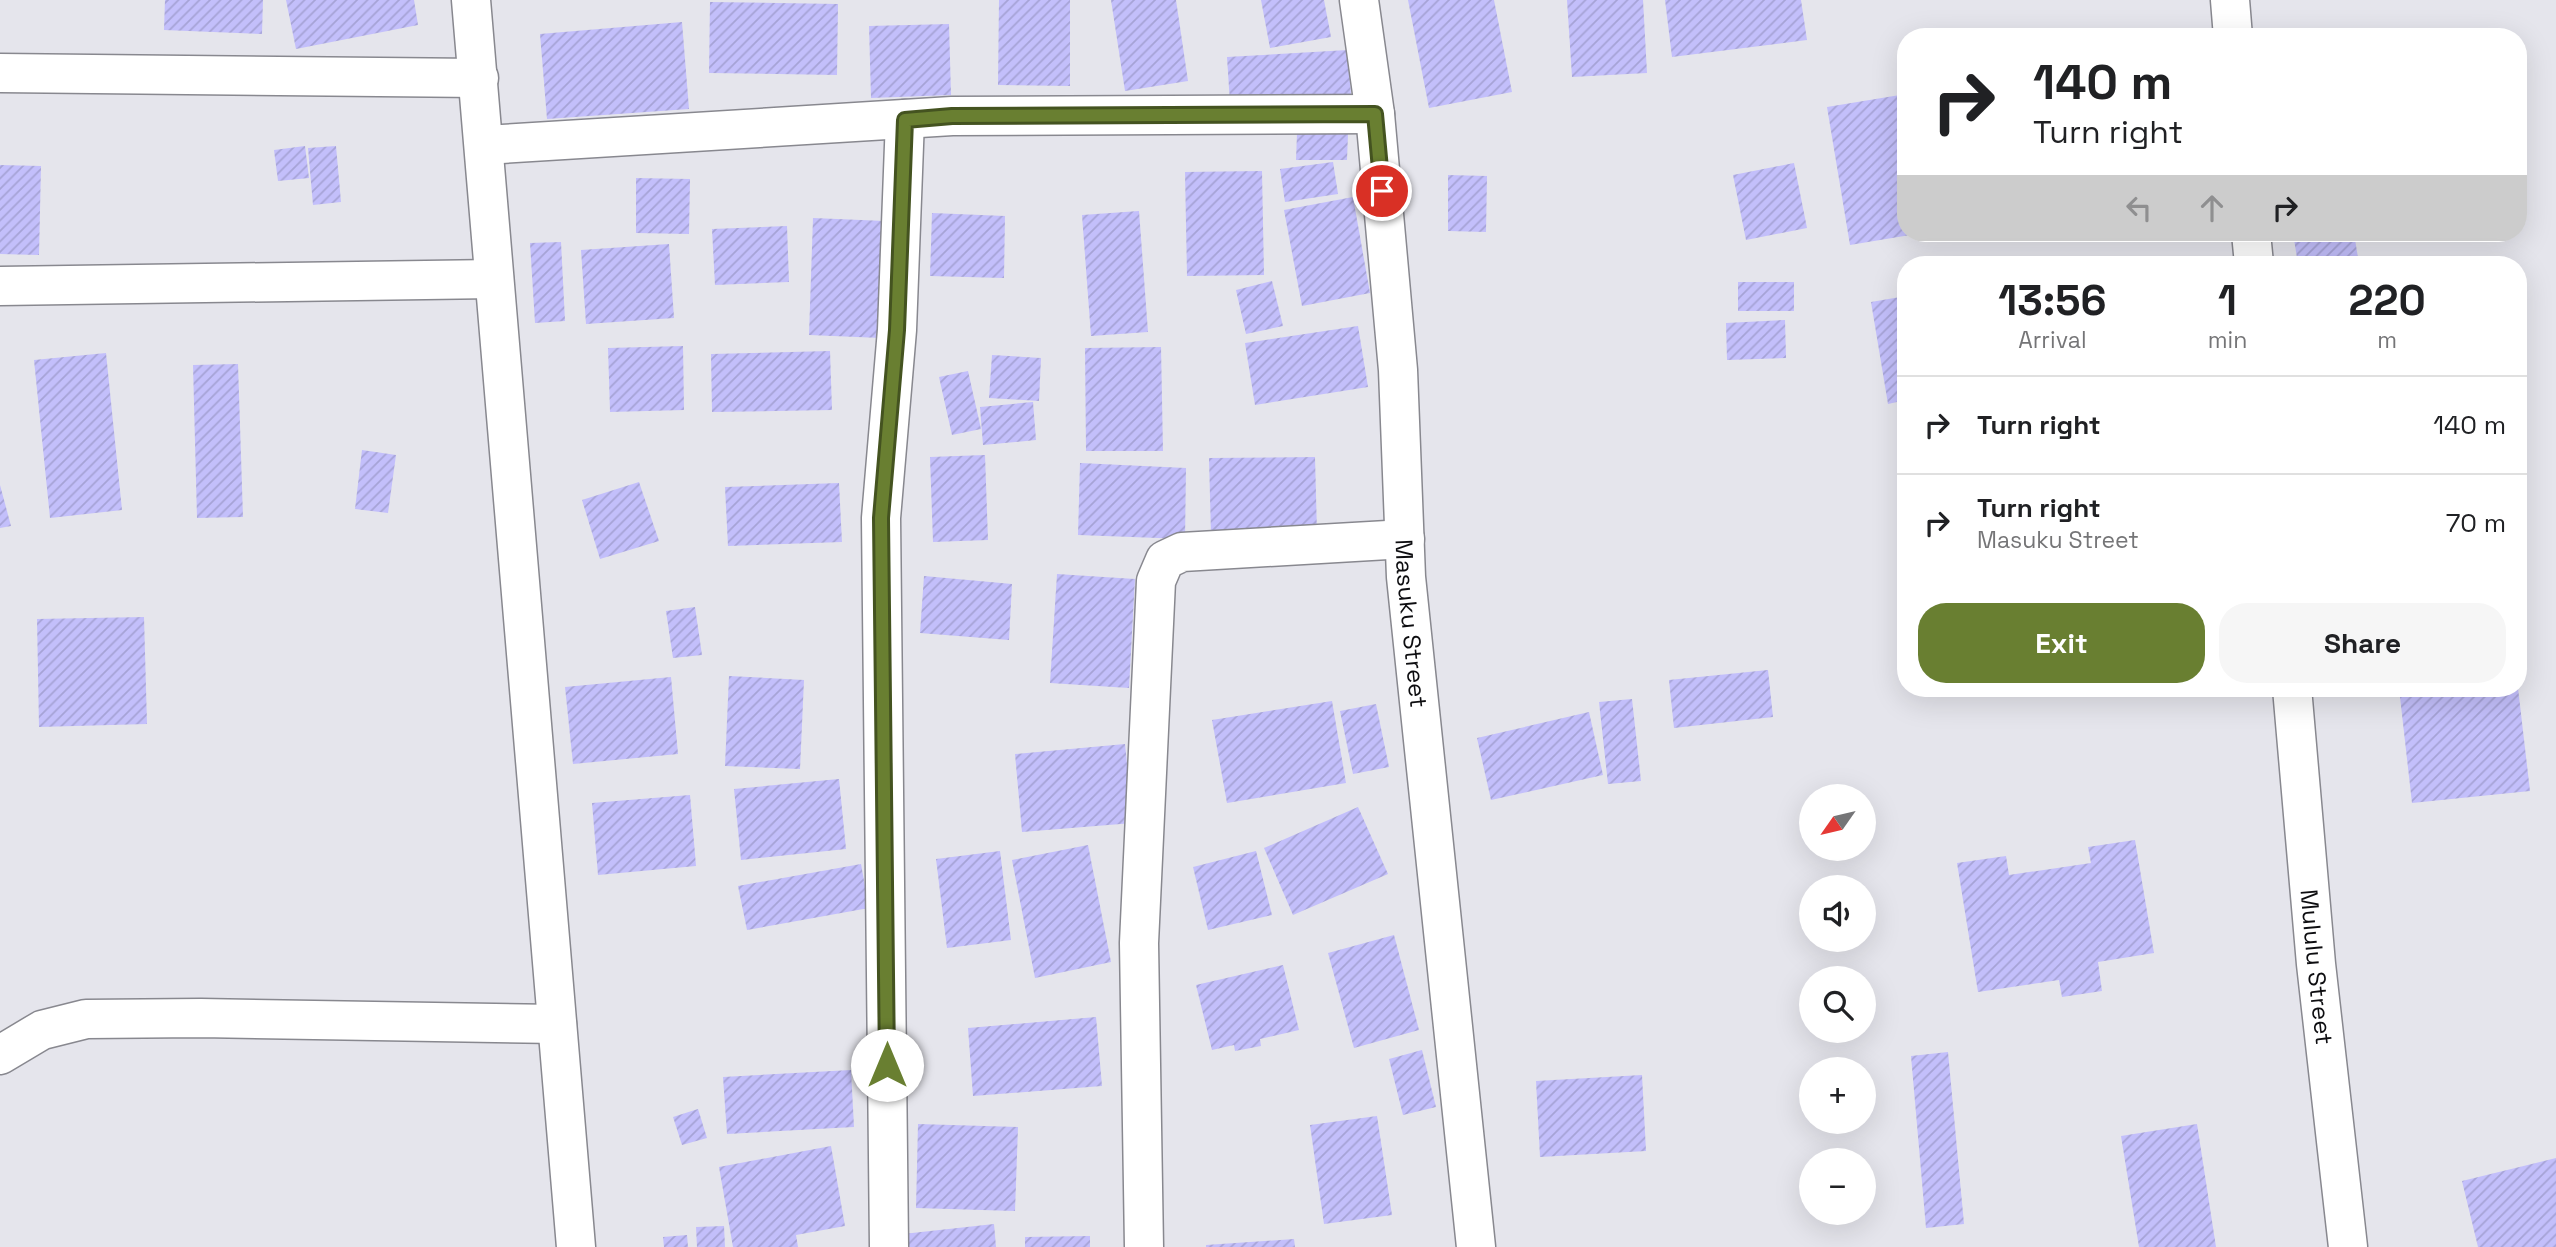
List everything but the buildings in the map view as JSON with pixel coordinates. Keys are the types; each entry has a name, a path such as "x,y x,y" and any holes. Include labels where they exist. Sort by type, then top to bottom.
{"street":[{"path":"471,0 576,1247"},
{"name":"Masuku Street","path":"1359,0 1375,114 1398,370 1405,539 1476,1247"},
{"path":"2230,0 2232,28"},
{"path":"0,73 479,78"},
{"path":"485,145 966,116 1375,114"},
{"path":"889,1247 881,518 897,330 905,120"},
{"path":"0,286 494,279"},
{"path":"1144,1247 1139,943 1156,581 1165,560 1182,552 1405,539"},
{"name":"Mululu Street","path":"2292,697 2316,964 2348,1247"},
{"path":"0,1055 42,1030 86,1020 201,1018 557,1024"}],"route":[{"path":"887,1065 881,518 897,330 905,120 952,116 1375,114 1382,191"}]}
